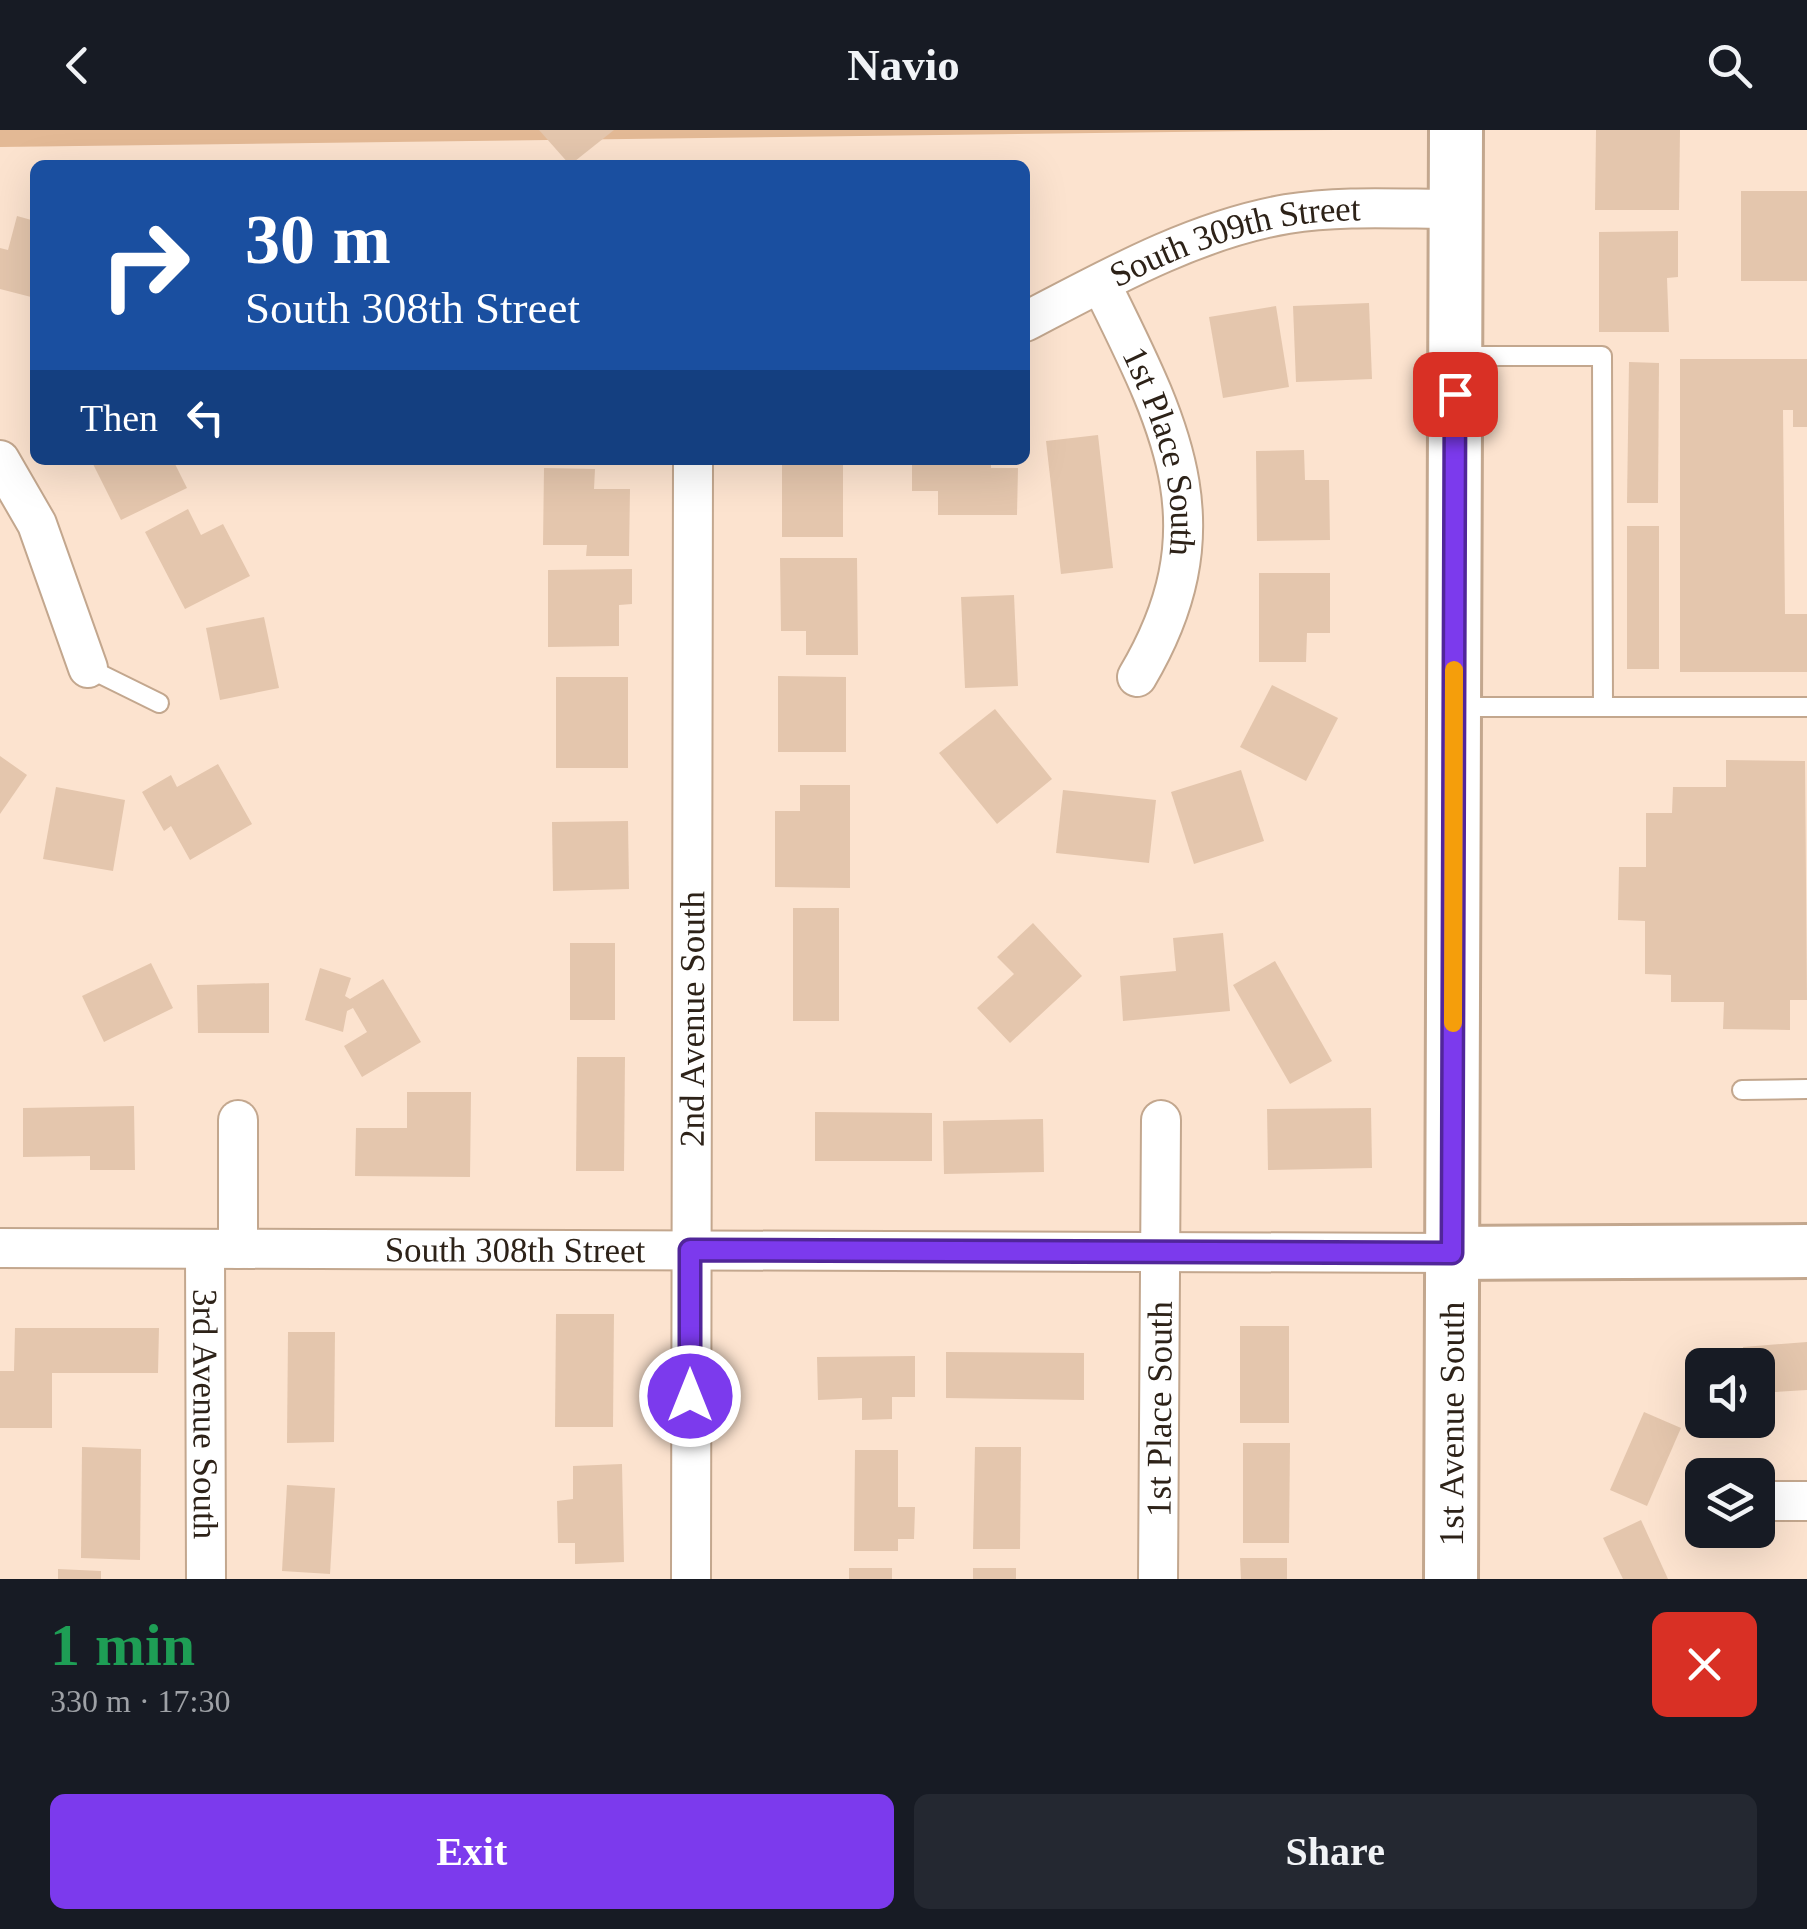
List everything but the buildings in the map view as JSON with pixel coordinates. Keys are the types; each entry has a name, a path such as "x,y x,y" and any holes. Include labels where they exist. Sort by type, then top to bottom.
{"main road":[{"name":"1st Avenue South","path":"1451,1579 1456,130"},
{"path":"1452,1253 1807,1251"}],"street":[{"name":"South 309th Street","path":"1030,320 1210,234 1288,214 1456,209"},
{"name":"1st Place South","path":"1101,284 1159,404 1182,504 1184,544 1176,598 1162,635 1137,677"},
{"path":"0,460 36,524 88,668"},
{"name":"2nd Avenue South","path":"690,1579 693,465"},
{"name":"3rd Avenue South","path":"206,1579 221,1248 238,1120"},
{"name":"1st Place South","path":"1158,1579 1161,1120"},
{"name":"South 308th Street","path":"0,1248 1452,1253"}],"lane":[{"path":"1455,356 1602,356 1603,707"},
{"path":"88,668 159,703"},
{"path":"1454,707 1807,706"},
{"path":"1742,1090 1807,1089"}],"shaded area":[{"path":"0,130 1335,130 0,147"}],"slow traffic":[{"path":"1453,1023 1454,670"}],"route":[{"path":"690,1396 690,1250 1452,1253 1455,394"}]}
